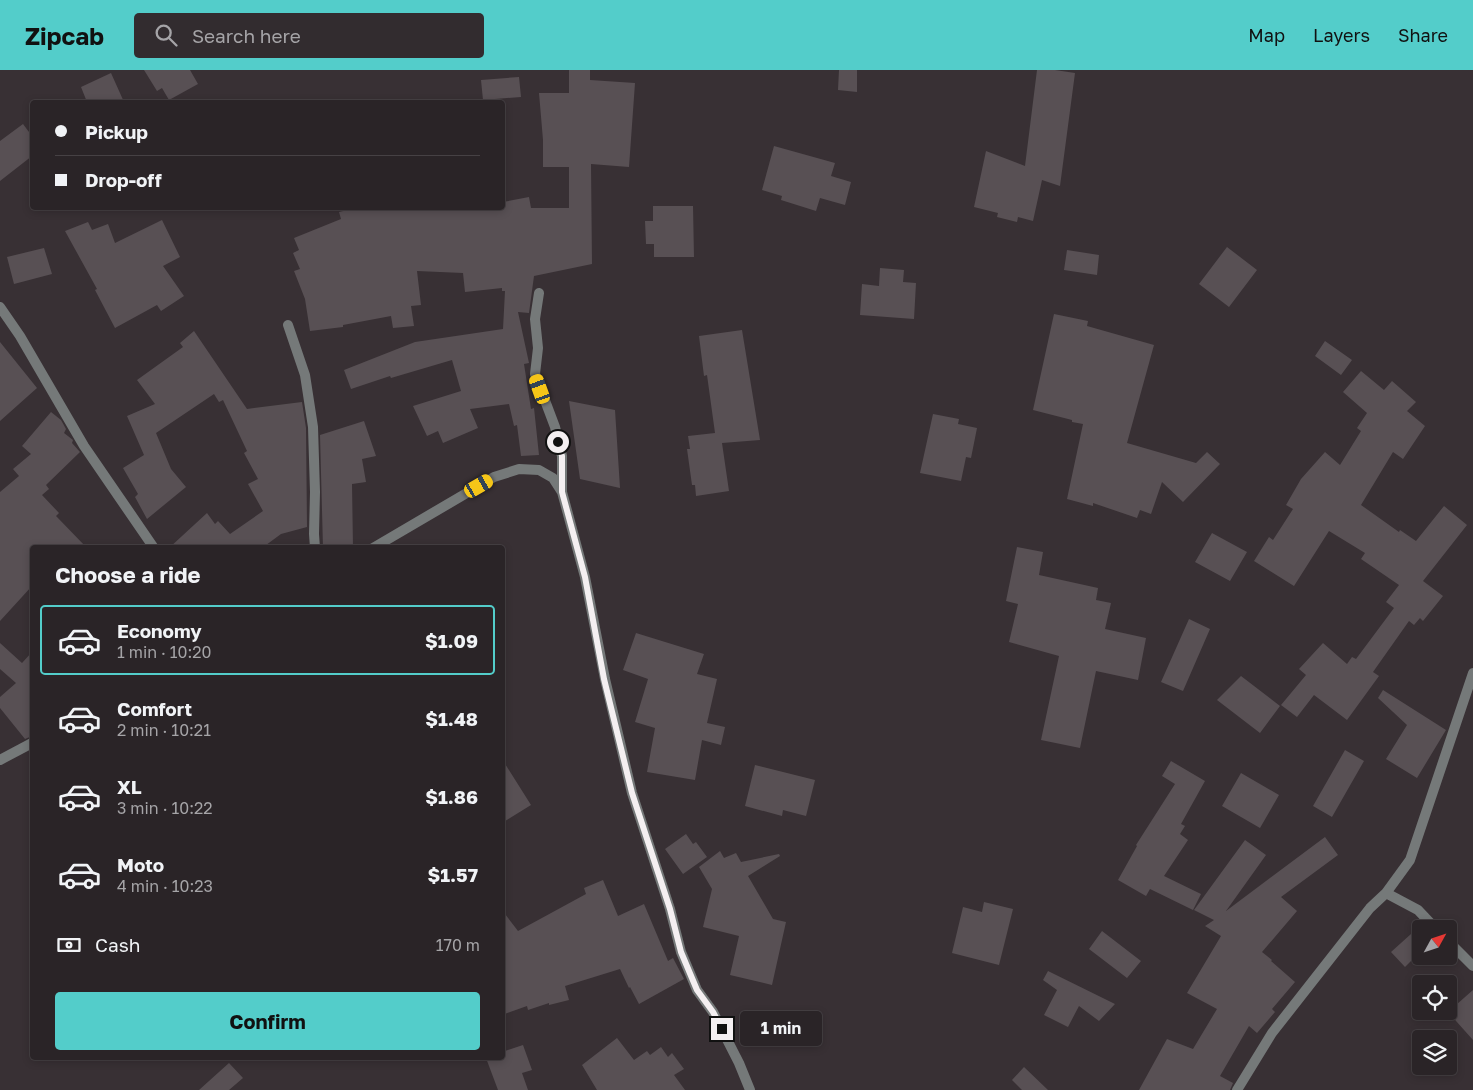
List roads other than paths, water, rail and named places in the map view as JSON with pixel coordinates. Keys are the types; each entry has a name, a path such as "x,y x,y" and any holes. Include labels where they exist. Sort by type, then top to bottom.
{"street":[{"path":"540,293 535,319 538,348 535,374 555,427 562,456 562,492 585,577 604,679 632,793 670,909 681,952 697,990 713,1012 739,1062 750,1090"},
{"path":"0,307 20,336 84,446 152,545"},
{"path":"288,325 305,375 313,427 315,545"},
{"path":"378,545 494,478 519,469 539,470 553,478 562,492"},
{"path":"1236,1090 1256,1055 1272,1033 1364,916 1386,893 1410,860 1473,673"},
{"path":"0,760 30,745"},
{"path":"1386,893 1418,910 1427,920"},
{"path":"1458,951 1473,966"}]}
